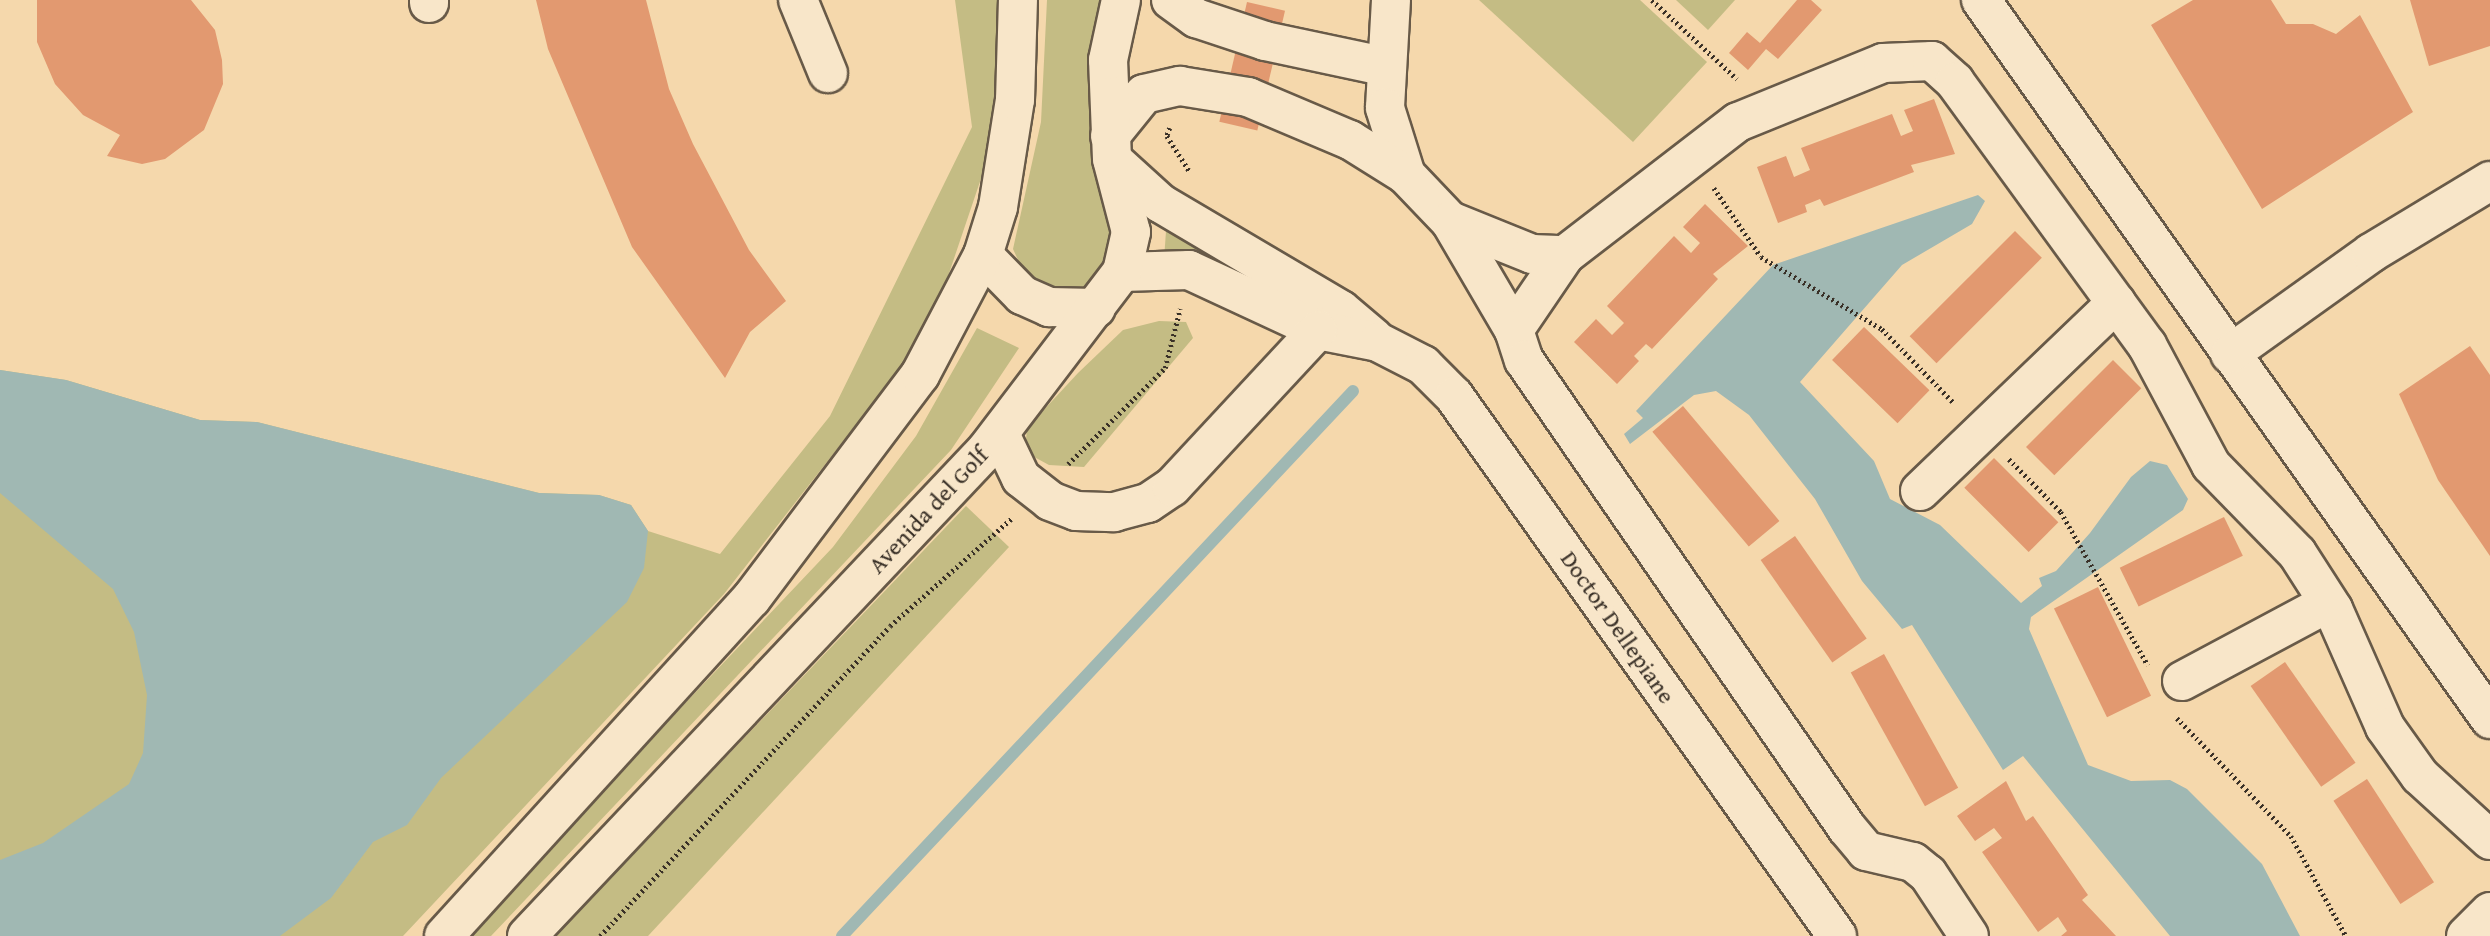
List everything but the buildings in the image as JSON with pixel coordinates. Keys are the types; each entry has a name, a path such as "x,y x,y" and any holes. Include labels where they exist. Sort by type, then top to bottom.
{"street":[{"path":"798,0 828,74"},
{"path":"444,936 807,533 895,415 983,255 1009,160 1018,0"},
{"name":"Avenida del Golf","path":"527,936 1000,434 1122,272 1131,232 1111,148 1108,60 1121,0"},
{"path":"1171,0 1196,18 1265,41 1383,66"},
{"path":"1391,0 1383,66 1391,136 1406,175"},
{"path":"1981,0 2490,719"},
{"path":"1514,330 1566,255 1689,156 1754,114 1883,63 1932,61 1955,82 2147,345 2211,465 2297,553 2329,603 2385,727 2436,795 2490,840"},
{"path":"1111,148 1144,94 1180,86 1269,104 1350,140 1406,175 1450,221 1514,330 1524,360 1847,828 1866,851 1913,862 1927,874 1969,936"},
{"name":"Doctor Dellepiane","path":"1111,148 1201,230 1341,310 1378,342 1423,365 1454,396 1838,936"},
{"path":"2230,354 2371,254 2490,181"},
{"path":"1450,221 1532,254 1566,255"},
{"path":"983,255 1022,295 1049,307 1096,308"},
{"name":"Doctor Dellepiane","path":"1122,272 1189,270 1318,330 1378,342"},
{"path":"1920,491 2116,303"},
{"path":"1000,434 1021,478 1039,492 1076,511 1114,512 1148,503 1171,487 1318,330"},
{"path":"2168,686 2329,603"},
{"path":"2466,936 2490,912"}],"path":[{"path":"1652,0 1743,85 1754,114"},
{"path":"1180,86 1167,136 1206,198 1201,230"},
{"path":"1689,156 1761,257 1882,329"},
{"path":"600,936 890,626 1039,492 1165,368 1189,270"},
{"path":"2071,527 2168,686 2183,729 2291,836 2346,936"}],"shaded area":[{"path":"955,0 1001,0 990,152 941,297 908,358 724,594 403,936 0,936 0,370 66,380 200,420 257,422 539,493 599,495 631,505 648,531 720,554 830,416 972,127"},
{"path":"1047,0 1101,0 1090,82 1092,154 1113,228 1102,274 1085,291 1045,290 1024,273 1013,249 1041,122"},
{"path":"1479,0 1640,0 1707,62 1633,142"},
{"path":"1676,0 1735,0 1708,30"},
{"path":"1166,231 1281,294 1164,260"},
{"path":"1159,321 1186,322 1193,338 1084,467 1049,465 1025,452 1027,428 1078,373 1123,330"},
{"path":"977,328 1019,348 951,450 491,936 465,936 833,547 916,436"},
{"path":"966,506 1009,547 648,936 555,936"}],"water":[{"path":"1978,195 1985,201 1972,224 1902,265 1800,382 1874,461 1890,499 1940,525 2021,603 2042,586 2039,578 2056,571 2090,533 2131,477 2150,461 2167,465 2188,499 2183,510 2031,617 2029,629 2088,765 2131,781 2170,780 2187,789 2262,864 2300,936 2170,936 2023,756 2003,770 1912,625 1902,629 1862,581 1815,499 1749,415 1716,391 1694,395 1630,444 1624,434 1643,418 1636,411 1773,265"},
{"path":"0,370 66,380 200,420 257,422 539,493 599,495 631,505 648,531 644,568 627,602 441,778 407,825 373,842 331,898 280,936 0,936 0,860 43,843 129,784 143,753 147,695 134,632 113,589 0,493"}],"waterway":[{"path":"842,936 1353,391"}]}
